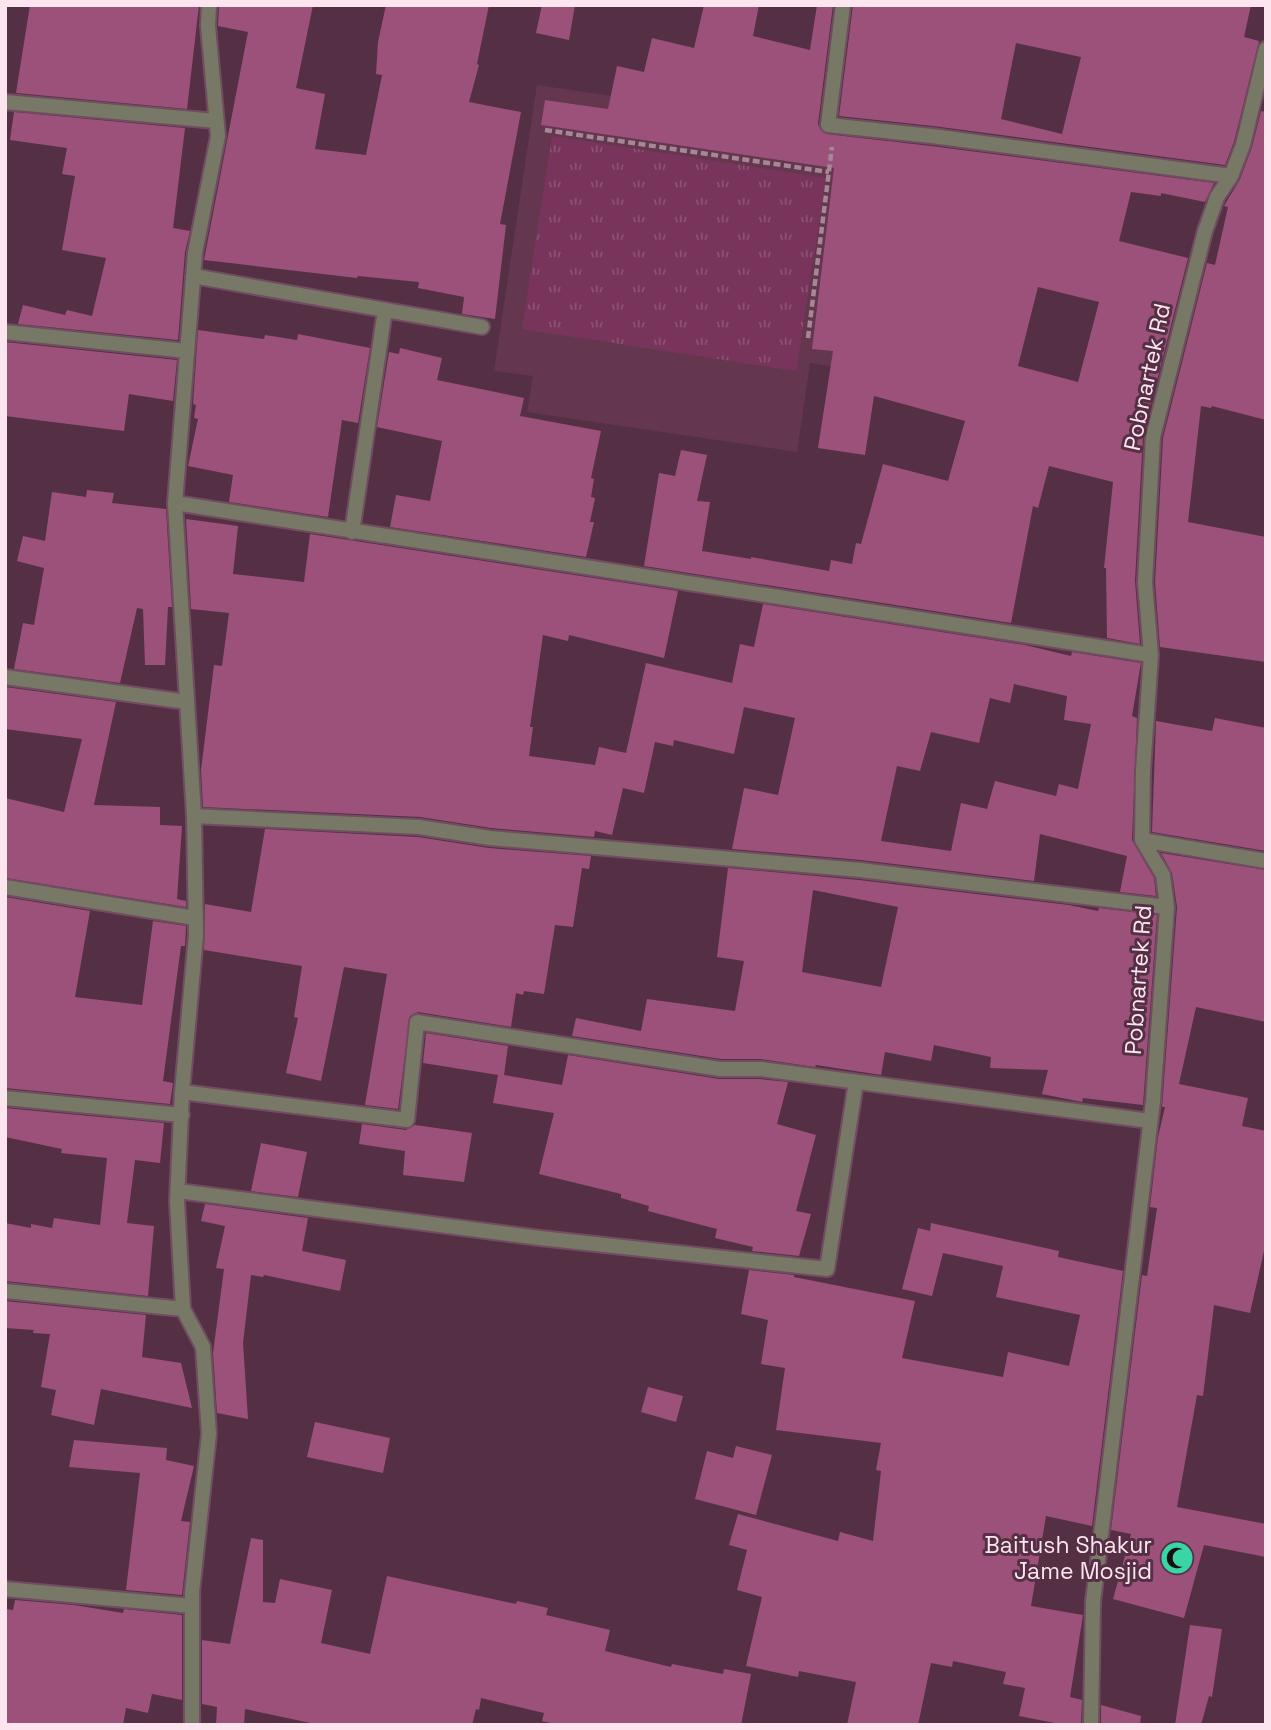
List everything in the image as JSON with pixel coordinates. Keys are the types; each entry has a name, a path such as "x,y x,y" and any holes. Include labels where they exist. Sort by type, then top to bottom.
{"street":[{"path":"192,1725 192,1606 209,1434 203,1347 183,1309 178,1191 182,1093 196,935 194,816 175,503 195,253 218,136 208,26 209,5"},
{"path":"844,5 828,125 932,136 1231,176"},
{"name":"Pobnartek Rd","path":"1091,1725 1093,1602 1150,1121 1167,907 1163,875 1142,840 1143,770 1151,655 1145,582 1153,437 1206,232 1217,197 1231,176 1243,145 1266,49"},
{"path":"5,102 216,121"},
{"path":"193,276 482,327"},
{"path":"352,532 385,310"},
{"path":"5,332 187,351"},
{"path":"175,503 1151,655"},
{"path":"5,677 187,702"},
{"path":"194,816 419,827 490,838 860,870 1167,907"},
{"path":"1142,840 1266,861"},
{"path":"5,887 195,918"},
{"path":"182,1093 407,1120 417,1022 720,1069 761,1069 1150,1121"},
{"path":"178,1191 540,1238 827,1269 856,1082"},
{"path":"5,1098 182,1115"},
{"path":"5,1292 183,1309"},
{"path":"5,1589 192,1606"}],"path":[{"path":"808,338 834,126"},
{"path":"545,130 829,172"}],"shaded area":[{"path":"537,85 897,138 862,371 810,363 797,452 527,412 533,376 494,371","holes":["545,100 826,140 822,166 542,125","839,132 889,138 863,354 813,348"]}],"green space":[{"path":"552,136 826,178 796,371 522,329"}],"building":[{"path":"30,5 199,5 187,109 16,93"},
{"path":"219,5 313,5 296,88 325,94 315,149 366,155 382,75 376,74 378,42 386,5 489,5 477,64 479,65 469,102 521,112 500,224 506,225 495,319 462,314 464,297 418,288 419,282 357,278 204,260 248,32 218,26"},
{"path":"542,5 575,5 569,40 536,33"},
{"path":"704,5 759,5 753,36 810,50 817,5 833,5 818,124 826,134 1214,183 1205,202 1161,193 1161,196 1131,192 1119,241 1188,258 1143,436 1135,581 1140,644 1107,638 1104,568 1113,482 1049,466 1038,508 1033,506 1011,623 644,566 659,473 675,476 681,450 707,455 697,501 710,502 702,551 829,571 831,560 852,564 856,543 861,544 883,464 948,481 965,421 874,396 865,455 818,448 833,351 812,349 834,168 541,125 545,100 608,109 617,66 644,72 652,38 694,48","holes":["1038,287 1099,302 1078,382 1018,366"]},
{"path":"853,5 1251,5 1244,37 1259,41 1234,142 1225,165 839,116","holes":["1016,43 1081,57 1062,134 1001,119"]},
{"path":"1261,111 1266,112 1266,420 1212,406 1201,406 1188,522 1266,537 1266,662 1160,647 1155,582 1163,438 1207,263 1215,265 1228,207 1224,206 1240,179"},
{"path":"14,112 185,128 173,228 190,231 185,252 178,340 18,324 23,305 65,315 67,310 92,316 106,258 62,250 75,176 62,174 67,148 10,140"},
{"path":"198,330 264,339 265,335 297,340 298,334 370,348 358,423 342,420 328,517 229,502 233,475 188,466 198,419 194,418 196,405 193,404"},
{"path":"5,342 177,360 173,401 129,394 124,431 5,416"},
{"path":"400,348 442,358 437,380 524,398 520,416 601,431 591,478 594,479 591,497 595,498 590,522 594,522 586,557 390,527 396,495 430,501 442,441 377,427 389,352 399,354"},
{"path":"87,490 114,493 112,503 166,509 172,607 168,607 165,665 145,665 143,609 137,608 120,683 14,669 23,623 34,625 44,568 17,561 23,536 45,541 52,492 86,497"},
{"path":"186,519 238,526 233,574 304,582 310,534 678,591 664,658 569,635 568,641 543,635 530,727 533,727 529,756 595,765 599,747 626,753 646,663 732,683 740,644 754,647 763,604 1025,645 1071,656 1072,652 1141,663 1132,716 1137,718 1132,840 1154,878 1156,896 1120,892 1127,856 1040,834 1034,881 861,860 732,849 744,788 778,795 795,718 744,707 734,754 674,740 673,746 655,742 644,793 623,788 612,835 595,831 594,837 491,828 420,817 203,807 201,770 214,665 222,666 229,613 191,609","holes":["1014,684 1067,696 1064,720 1091,724 1078,789 1059,784 1056,796 995,781 987,809 961,803 951,851 881,841 897,766 920,771 931,732 979,743 990,698 1010,703"]},
{"path":"5,687 116,702 94,805 160,807 160,825 182,826 177,899 186,901 186,907 5,878 5,798 64,812 82,739 5,729"},
{"path":"1215,718 1266,728 1266,851 1152,832 1156,721 1212,731"},
{"path":"265,829 418,837 489,848 591,856 589,869 582,868 573,927 555,925 544,994 524,991 523,995 516,993 511,1027 418,1012 410,1016 398,1109 365,1105 387,974 344,967 321,1081 286,1073 298,1018 294,1017 302,966 204,950 205,904 251,912"},
{"path":"1161,853 1266,870 1266,1022 1196,1007 1179,1084 1248,1098 1242,1126 1266,1131 1266,1242 1250,1313 1214,1305 1203,1396 1197,1395 1177,1507 1266,1524 1266,1557 1204,1545 1184,1618 1113,1599 1131,1534 1111,1530 1142,1275 1147,1276 1157,1208 1150,1207 1158,1137 1165,1107 1162,1107 1177,907 1172,873"},
{"path":"728,868 859,880 1069,905 1098,911 1099,908 1157,915 1143,1105 1083,1098 1082,1102 1042,1094 1048,1070 990,1068 991,1057 934,1045 931,1061 885,1052 881,1075 761,1059 721,1059 572,1036 576,1018 641,1031 647,999 735,1011 744,961 717,957","holes":["813,890 898,907 881,987 802,972"]},
{"path":"5,897 90,911 75,997 142,1005 153,921 186,926 163,1081 173,1083 170,1104 5,1088"},
{"path":"426,1033 508,1046 504,1075 562,1085 568,1055 719,1079 788,1082 777,1124 816,1135 796,1211 811,1214 799,1256 752,1251 753,1247 715,1238 717,1229 648,1211 649,1206 621,1198 621,1194 539,1174 554,1113 493,1103 498,1075 423,1063"},
{"path":"5,1108 164,1123 160,1163 135,1160 127,1223 154,1226 148,1296 5,1281 5,1223 31,1228 31,1224 52,1228 54,1218 100,1225 107,1158 61,1153 62,1149 5,1137"},
{"path":"362,1124 406,1130 415,1125 472,1133 464,1182 403,1175 405,1151 359,1144"},
{"path":"261,1143 307,1152 298,1197 251,1191"},
{"path":"205,1204 308,1218 302,1251 346,1260 340,1291 264,1275 251,1275 243,1343 248,1419 217,1413 213,1353 224,1269 216,1268 225,1226 201,1221"},
{"path":"931,1223 1059,1251 1058,1257 1123,1271 1092,1526 1046,1516 1031,1606 1083,1615 1070,1697 1082,1700 1081,1725 1065,1725 1019,1716 1025,1688 1003,1684 1006,1672 953,1661 952,1667 931,1663 918,1725 847,1725 856,1682 799,1671 798,1677 746,1666 762,1597 737,1590 747,1550 729,1545 738,1514 838,1541 840,1532 873,1541 881,1471 876,1470 881,1443 776,1430 785,1368 761,1364 768,1320 741,1314 749,1270 794,1275 915,1301 902,1358 1003,1377 1008,1352 1069,1366 1080,1315 996,1297 1003,1266 943,1253 932,1296 902,1289 918,1228 930,1231"},
{"path":"5,1301 146,1315 142,1357 181,1363 192,1408 101,1389 94,1425 51,1415 56,1390 41,1387 50,1334 5,1328"},
{"path":"648,1387 683,1396 676,1422 641,1412"},
{"path":"315,1422 390,1438 383,1473 307,1457"},
{"path":"74,1440 167,1448 166,1460 194,1466 181,1521 190,1522 182,1595 126,1590 140,1473 69,1467"},
{"path":"736,1446 772,1455 756,1515 695,1499 707,1451 733,1458"},
{"path":"251,1538 263,1540 263,1602 275,1603 280,1579 332,1590 321,1643 370,1654 387,1576 516,1604 517,1601 548,1608 546,1615 610,1630 605,1651 671,1667 672,1664 723,1674 724,1669 751,1674 741,1725 559,1725 542,1721 544,1713 481,1698 472,1725 320,1725 245,1709 244,1725 216,1725 217,1707 202,1704 202,1640 230,1644"},
{"path":"15,1600 123,1613 124,1609 182,1615 182,1700 152,1694 148,1713 126,1708 123,1725 5,1725 5,1609 13,1610"},
{"path":"1190,1625 1222,1629 1212,1697 1209,1696 1201,1725 1175,1725"},
{"path":"1101,1705 1141,1716 1140,1725 1101,1725"}],"place":[{"name":"Baitush Shakur Jame Mosjid","path":"1177,1558"}]}
